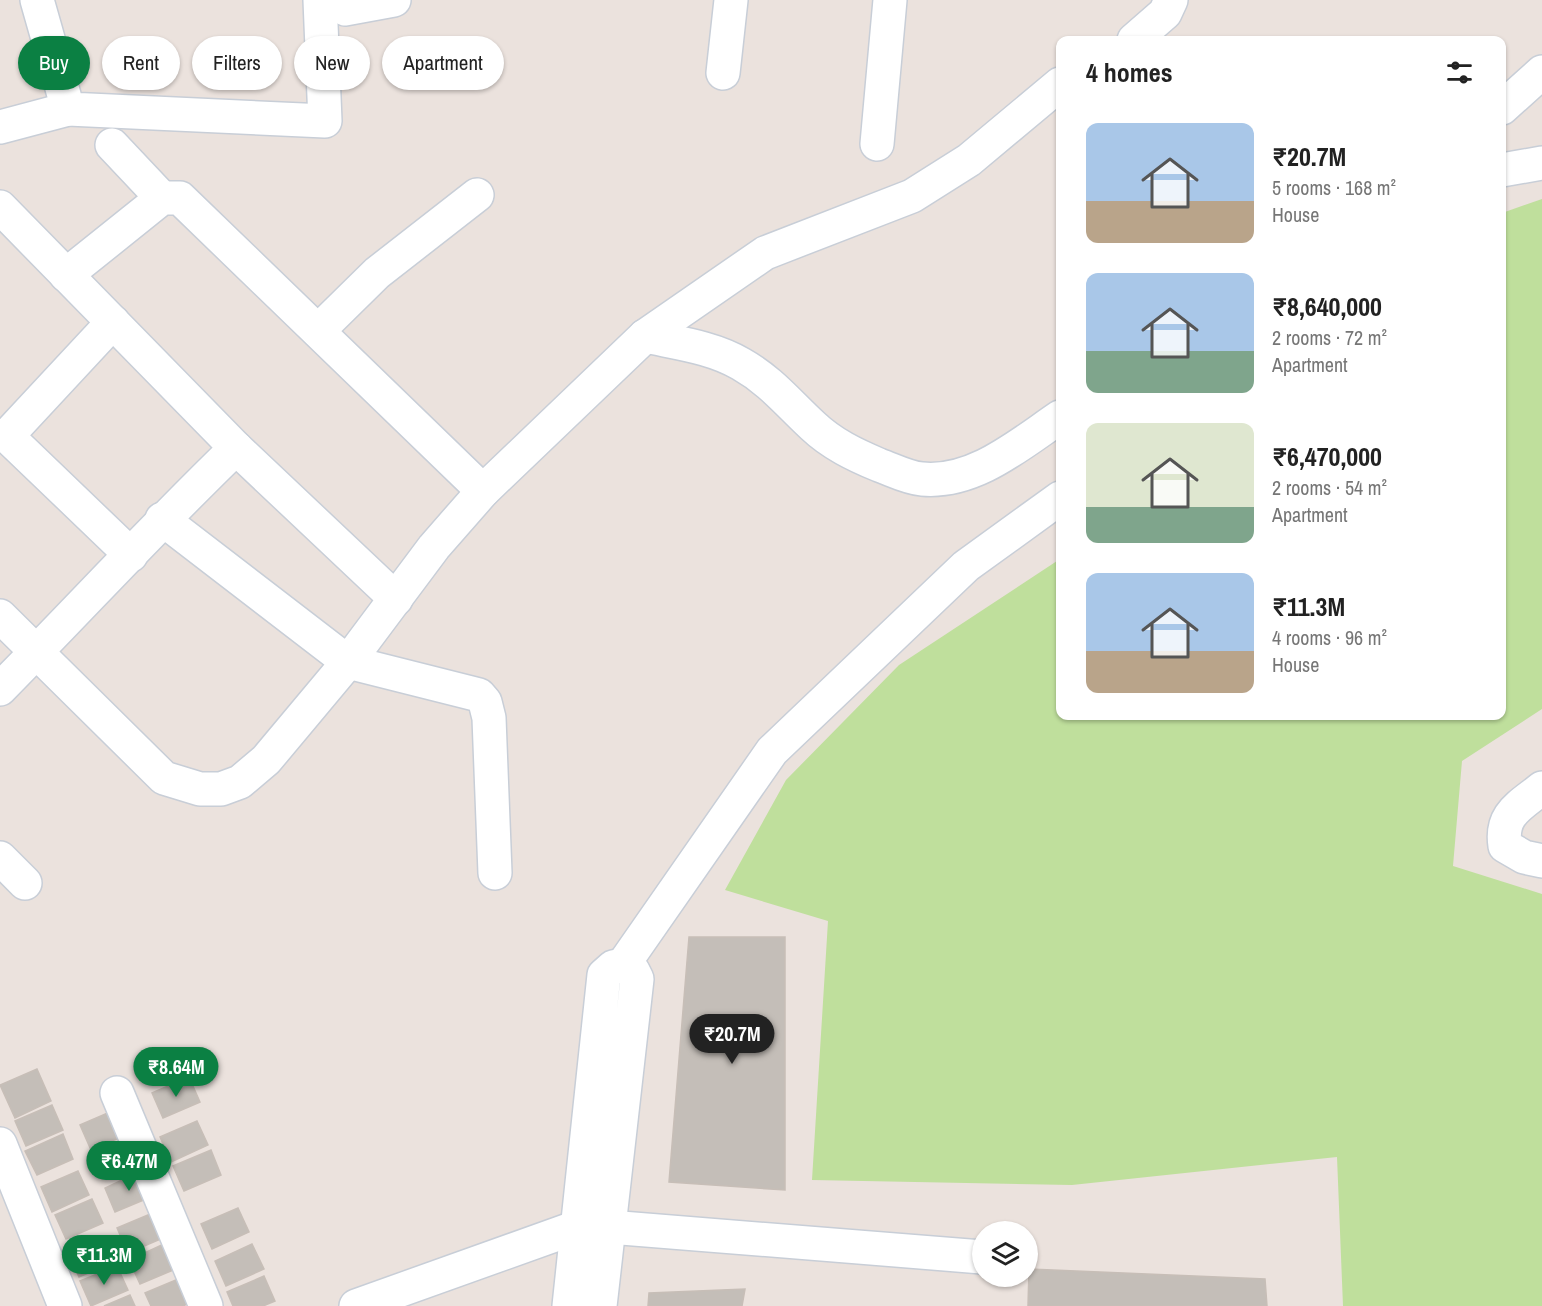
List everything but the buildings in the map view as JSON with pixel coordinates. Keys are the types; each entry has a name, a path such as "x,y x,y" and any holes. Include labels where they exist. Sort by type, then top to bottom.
{"street":[{"path":"0,127 68,109 325,121 333,4 394,0"},
{"path":"723,73 731,0"},
{"path":"877,144 890,0"},
{"path":"1139,36 1166,13 1170,0"},
{"path":"42,1 68,109"},
{"path":"1506,104 1542,72"},
{"path":"0,616 164,778 200,789 221,789 240,782 266,760 348,662 434,547 483,491 645,336 765,253 912,196 969,160 1056,87"},
{"path":"112,145 162,198"},
{"path":"1506,169 1542,163"},
{"path":"318,331 377,273 477,195"},
{"path":"66,275 162,198 180,198 483,491"},
{"path":"0,207 236,448 396,599"},
{"path":"112,322 3,440 131,555"},
{"path":"645,336 712,351 740,363 786,396 813,425 833,442 857,456 921,479 957,476 996,460 1056,420"},
{"path":"0,689 131,555 162,519 236,448"},
{"path":"569,1306 593,1227 637,979 633,971 623,965 772,751 966,566 1056,501"},
{"path":"162,519 348,662 479,695 485,702 489,718 495,873"},
{"path":"1542,788 1509,815 1503,832 1505,846 1524,857 1542,861"},
{"path":"0,858 25,883"},
{"path":"117,1093 206,1306"},
{"path":"0,1144 65,1306"},
{"path":"593,1227 600,1306"},
{"path":"356,1306 593,1227 972,1256"}],"green space":[{"path":"1542,199 1542,709 1462,761 1453,866 1542,894 1542,1306 1343,1306 1337,1157 1072,1185 812,1180 828,921 725,890 786,780 899,665 1056,562 1056,720 1506,720 1506,212"}]}
